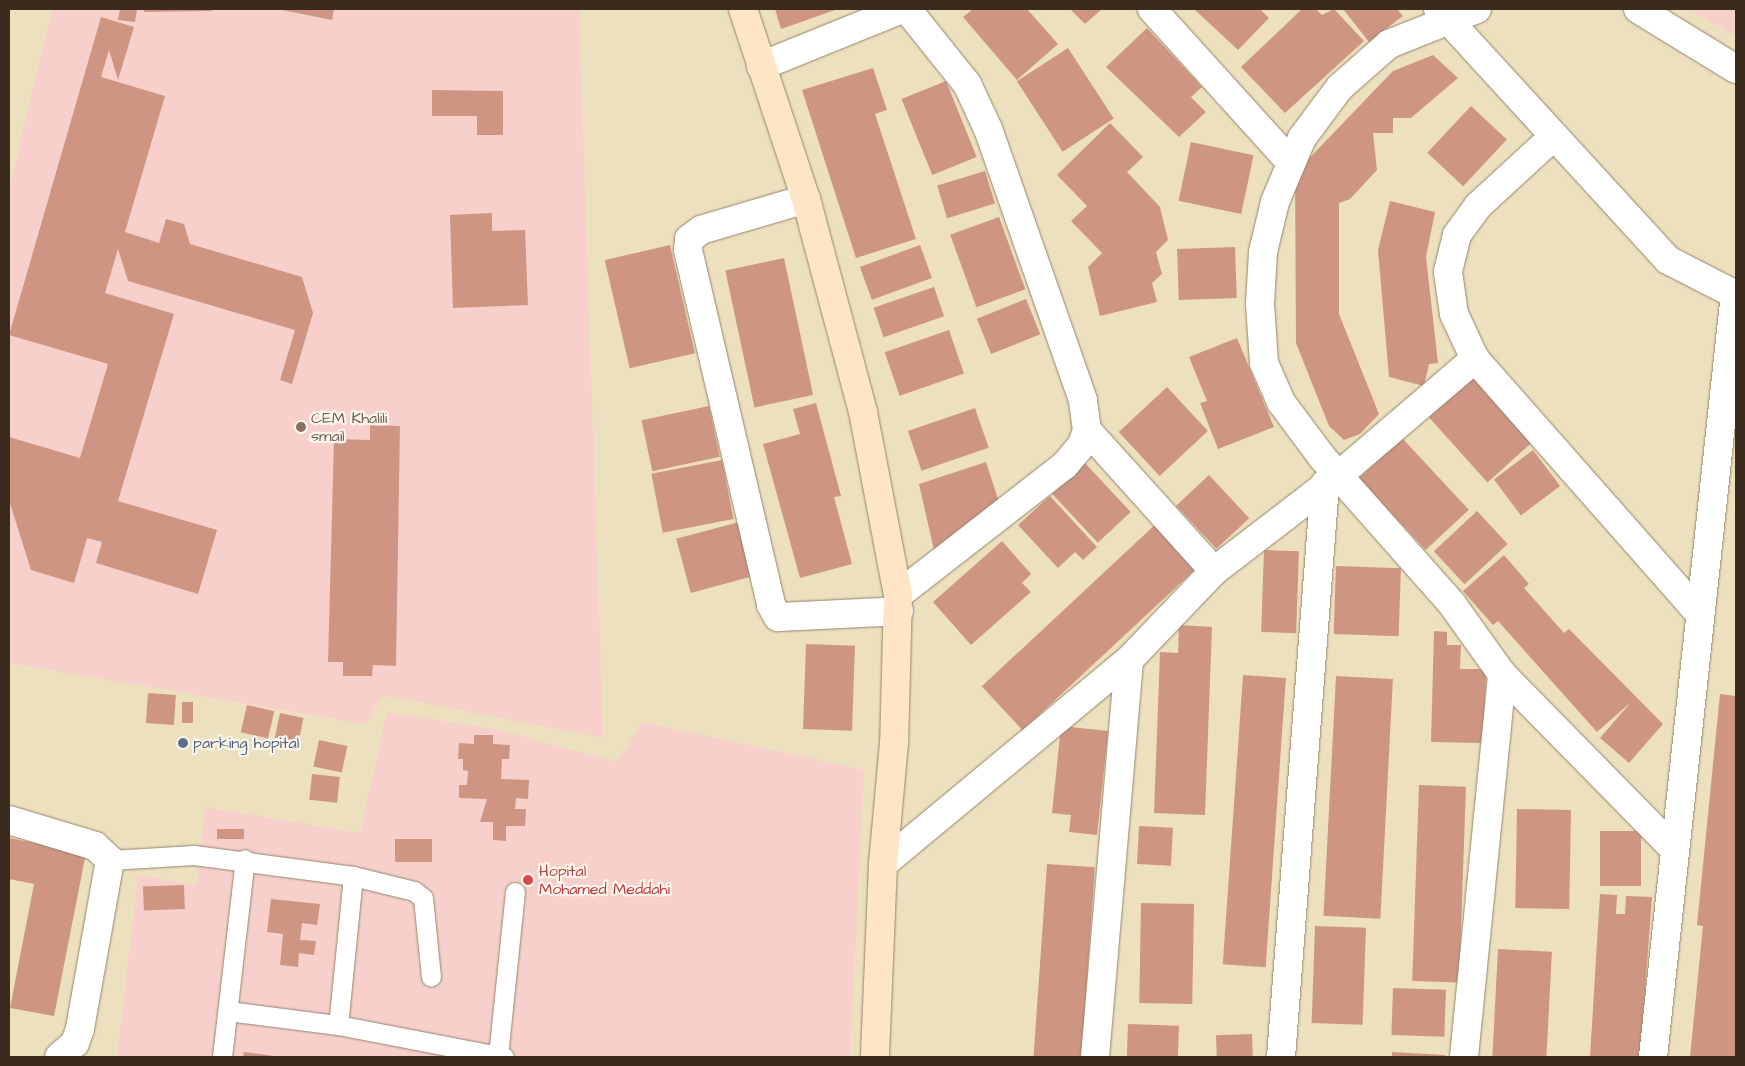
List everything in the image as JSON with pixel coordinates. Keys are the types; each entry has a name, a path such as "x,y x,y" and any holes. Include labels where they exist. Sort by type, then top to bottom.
{"main road":[{"path":"743,9 806,199 863,412 898,603 894,743 883,864 875,1057"}],"street":[{"path":"761,66 902,9"},
{"path":"806,199 701,230 689,240 688,250 771,605 778,617 898,603 1065,466 1082,445 1087,430 1082,400 988,129 967,84 906,9"},
{"path":"1152,9 1292,163"},
{"path":"1477,9 1442,14 1390,44 1340,87 1302,138 1275,202 1263,252 1260,304 1264,363 1281,402 1332,480 1452,604 1502,674 1674,849"},
{"path":"1638,9 1736,69"},
{"path":"1442,14 1668,260 1735,295 1653,1057"},
{"path":"1554,136 1478,206 1457,235 1448,272 1454,314 1475,359 1700,614"},
{"path":"883,864 1129,660 1214,571 1332,480 1475,359"},
{"path":"1087,430 1214,571"},
{"path":"1281,1057 1332,480"},
{"path":"1095,1057 1129,660"},
{"path":"1464,1057 1502,674"},
{"path":"9,820 95,846 110,860 80,1029 75,1043 59,1057"}],"lane":[{"path":"110,860 194,855 245,859 353,876 414,891 423,898 431,977"},
{"path":"222,1057 245,859"},
{"path":"338,1025 353,876"},
{"path":"228,1011 338,1025 501,1057 515,892"}],"shaded area":[{"name":"CEM Khalili smail","path":"52,9 579,9 603,738 383,695 365,724 9,663 9,190"},
{"path":"1688,9 1736,9 1736,36"},
{"name":"Hopital Mohamed Meddahi","path":"387,712 494,729 617,762 643,722 864,770 850,1057 117,1057 138,875 197,885 205,807 360,833"}],"building":[{"path":"120,9 137,9 135,22 118,20"},
{"path":"144,9 212,9 212,11 144,12"},
{"path":"277,9 334,9 332,20"},
{"path":"775,9 838,9 781,29"},
{"path":"973,9 1027,9 1058,44 1017,80 963,17"},
{"path":"1070,9 1102,9 1085,24"},
{"path":"1194,9 1260,9 1269,18 1238,50"},
{"path":"1302,9 1316,9 1322,15 1334,9 1364,41 1285,113 1241,67"},
{"path":"1343,9 1397,9 1403,16 1369,42"},
{"path":"101,17 134,27 118,80 109,50 101,77 165,96 125,232 159,243 166,219 184,224 190,244 302,277 313,313 292,384 280,380 295,330 128,281 118,249 105,293 174,314 118,501 217,530 198,594 96,563 102,542 87,538 74,583 31,570 9,500 9,437 80,458 108,364 9,335"},
{"path":"1147,28 1202,87 1191,97 1206,112 1179,137 1106,67"},
{"path":"1068,48 1114,118 1063,152 1017,81"},
{"path":"1433,55 1458,78 1411,118 1393,118 1393,133 1373,133 1377,170 1350,199 1339,203 1339,314 1379,414 1360,434 1344,440 1329,426 1296,343 1295,173 1393,71"},
{"path":"873,68 887,110 875,114 916,239 856,258 802,90"},
{"path":"946,81 977,157 932,175 901,99"},
{"path":"432,90 503,91 503,135 477,135 477,116 432,116"},
{"path":"1471,106 1507,139 1463,186 1427,153"},
{"path":"1110,123 1143,157 1127,172 1160,207 1168,240 1156,252 1162,274 1152,283 1157,302 1100,316 1088,267 1102,253 1071,221 1087,206 1057,175"},
{"path":"1191,142 1254,155 1241,214 1179,201"},
{"path":"985,171 995,204 947,218 937,186"},
{"path":"1390,201 1435,212 1426,257 1438,363 1429,364 1424,386 1389,377 1378,250"},
{"path":"492,213 492,231 525,230 528,305 453,308 450,215"},
{"path":"999,217 1025,289 976,307 950,235"},
{"path":"670,245 695,353 630,368 605,260"},
{"path":"920,245 932,278 872,300 860,267"},
{"path":"1235,247 1237,298 1179,300 1177,249"},
{"path":"784,258 813,395 754,407 725,270"},
{"path":"934,287 944,316 884,337 873,308"},
{"path":"1026,299 1040,334 991,354 977,319"},
{"path":"949,330 964,373 900,396 885,352"},
{"path":"1237,338 1274,427 1218,449 1200,403 1207,401 1189,357"},
{"path":"1472,374 1533,442 1488,482 1427,415"},
{"path":"1167,387 1208,431 1160,476 1119,432"},
{"path":"816,403 841,496 834,497 852,564 800,578 763,444 800,434 793,409"},
{"path":"709,406 720,457 652,471 642,420"},
{"path":"975,408 989,448 922,471 908,431"},
{"path":"370,425 400,426 396,666 373,665 372,676 343,676 343,662 328,662 334,439 370,440"},
{"path":"1402,438 1469,510 1426,550 1359,478"},
{"path":"1533,450 1560,486 1521,515 1494,479"},
{"path":"722,460 733,519 663,533 651,474"},
{"path":"986,462 1000,505 935,555 919,484"},
{"path":"1085,463 1131,512 1098,543 1052,494"},
{"path":"1209,475 1249,518 1216,549 1176,506"},
{"path":"1050,496 1097,547 1083,560 1075,552 1058,568 1018,525"},
{"path":"1477,511 1508,544 1465,584 1434,551"},
{"path":"739,522 753,576 691,593 676,539"},
{"path":"1158,522 1199,566 1023,730 982,686"},
{"path":"1002,541 1031,574 1022,583 1031,592 971,645 933,602"},
{"path":"1264,550 1299,551 1296,633 1261,632"},
{"path":"1504,555 1529,584 1524,588 1564,633 1569,629 1663,724 1629,763 1600,738 1631,702 1597,732 1498,621 1493,625 1463,591"},
{"path":"1336,566 1401,568 1399,636 1334,634"},
{"path":"1179,625 1212,627 1205,815 1154,813 1160,652 1178,653"},
{"path":"1434,631 1447,632 1447,645 1461,645 1460,669 1486,669 1484,743 1431,742"},
{"path":"806,644 855,646 852,731 803,729"},
{"path":"1243,675 1286,678 1266,967 1223,964"},
{"path":"1336,676 1393,679 1380,919 1323,916"},
{"path":"148,693 176,695 174,725 146,723"},
{"path":"1720,694 1736,696 1736,1057 1690,1057 1703,926 1697,925"},
{"path":"182,702 193,702 193,723 182,723"},
{"path":"247,705 274,711 268,739 241,732"},
{"path":"280,713 303,718 298,742 275,737"},
{"path":"1061,726 1108,731 1097,835 1069,832 1071,815 1052,813"},
{"path":"474,735 493,735 493,744 510,745 509,759 502,759 501,779 529,780 528,799 516,798 515,809 526,809 525,826 506,826 506,841 493,840 493,822 480,822 487,799 459,798 459,785 467,785 468,771 463,770 463,759 458,759 459,743 474,744"},
{"path":"319,740 347,746 342,772 313,766"},
{"path":"312,774 340,777 337,803 309,800"},
{"path":"1419,785 1466,787 1459,983 1412,981"},
{"path":"1517,809 1571,810 1569,909 1515,908"},
{"path":"1139,826 1173,828 1171,866 1137,864"},
{"path":"217,829 244,829 244,839 217,839"},
{"path":"1600,831 1641,831 1641,886 1600,886"},
{"path":"9,838 86,853 54,1016 10,1008 34,884 9,879"},
{"path":"395,839 432,839 432,862 395,862"},
{"path":"1047,864 1095,867 1082,1057 1034,1057"},
{"path":"184,885 185,909 144,910 143,886"},
{"path":"1600,894 1617,895 1616,914 1625,914 1626,896 1652,897 1640,1057 1590,1057"},
{"path":"271,899 320,904 317,925 302,923 300,940 316,941 314,955 299,953 298,967 280,965 283,934 267,932"},
{"path":"1141,903 1194,904 1192,1004 1139,1003"},
{"path":"1315,926 1366,928 1363,1025 1312,1023"},
{"path":"1498,949 1552,952 1546,1057 1492,1057"},
{"path":"1393,988 1446,990 1444,1037 1391,1035"},
{"path":"1128,1024 1179,1026 1178,1057 1127,1057"},
{"path":"1252,1034 1253,1057 1217,1057 1216,1035"},
{"path":"244,1052 274,1056 274,1057 243,1057"},
{"path":"1392,1052 1445,1055 1445,1057 1392,1057"}],"place":[{"name":"CEM Khalili smail","path":"301,427"},
{"name":"parking hopital","path":"183,743"},
{"name":"Hopital Mohamed Meddahi","path":"528,880"}]}
